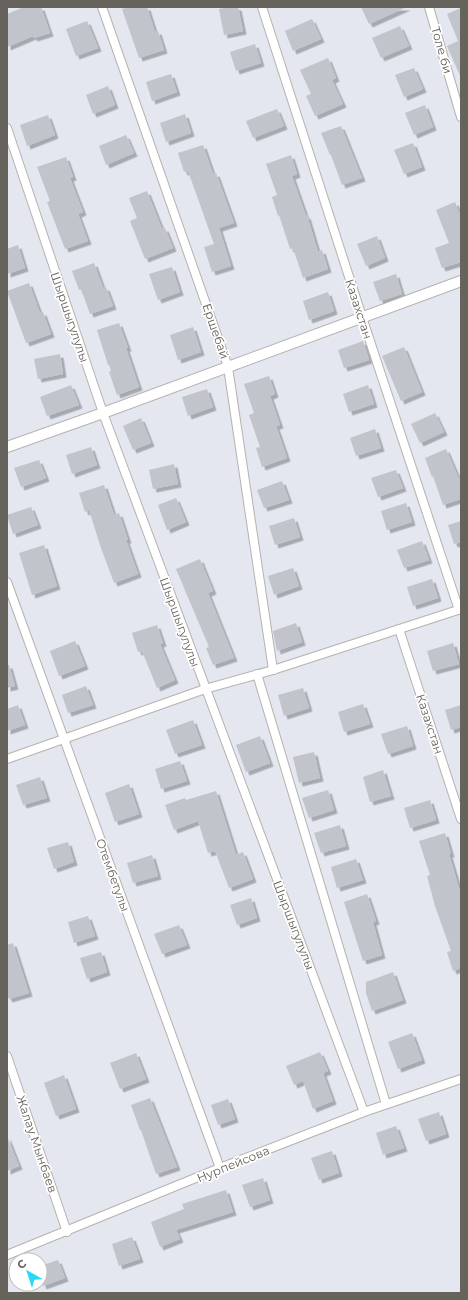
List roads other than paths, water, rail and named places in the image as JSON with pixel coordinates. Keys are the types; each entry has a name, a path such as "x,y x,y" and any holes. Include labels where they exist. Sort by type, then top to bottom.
{"street":[{"name":"Ершебай","path":"102,7 228,367 273,670"},
{"name":"Казахстан","path":"262,7 362,317 460,610"},
{"name":"Толе би","path":"429,7 461,116"},
{"name":"Шыршыгулулы","path":"7,128 103,413 364,1112"},
{"path":"7,447 461,281"},
{"name":"Отембетулы","path":"7,582 220,1168"},
{"path":"7,759 206,690 460,610"},
{"name":"Казахстан","path":"400,629 461,819"},
{"path":"257,674 386,1104"},
{"name":"Жалау Мынбаев","path":"7,1056 67,1232"},
{"name":"Нурпейсова","path":"7,1255 67,1232 220,1168 364,1112 461,1079"}]}
